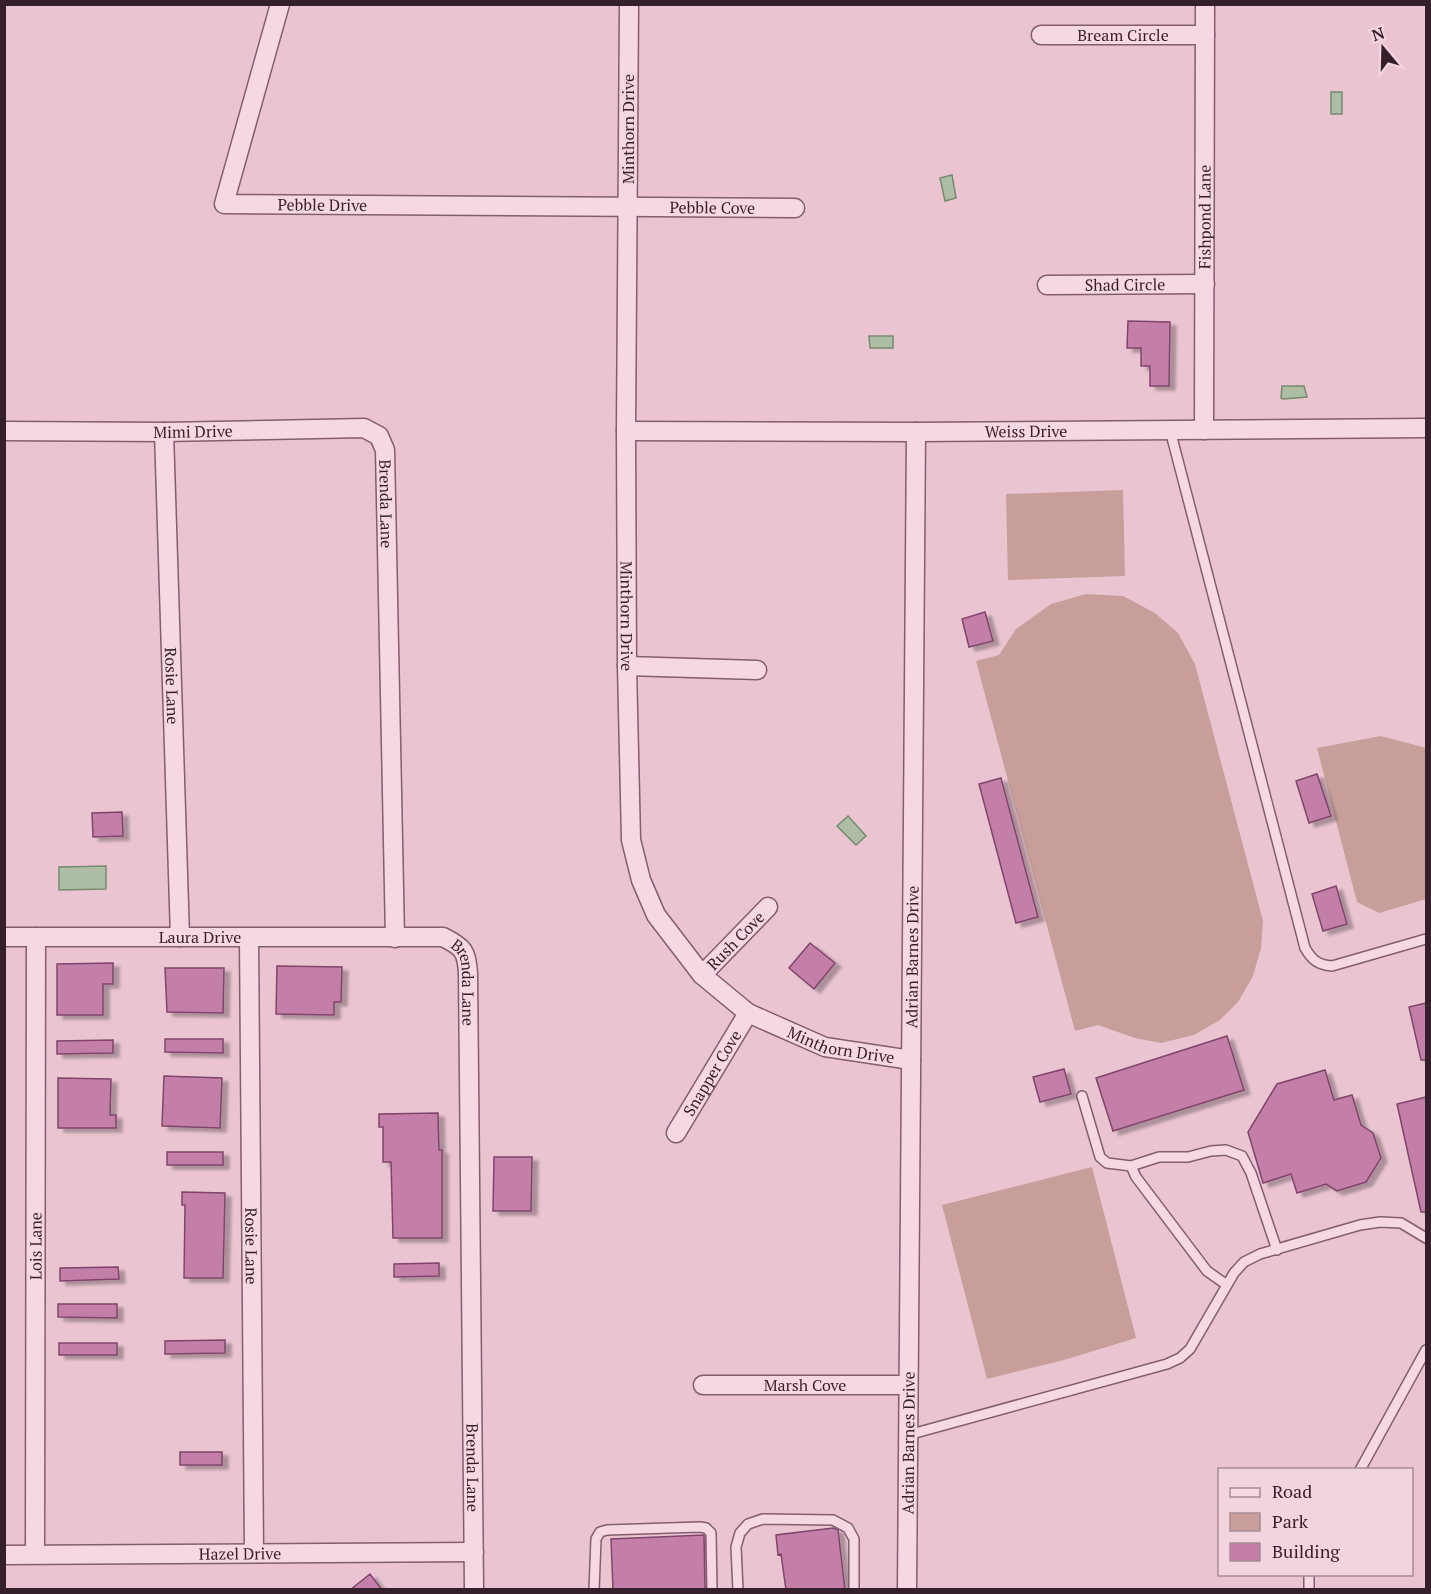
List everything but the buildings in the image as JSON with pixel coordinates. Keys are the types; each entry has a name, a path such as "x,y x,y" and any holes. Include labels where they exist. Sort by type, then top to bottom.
{"street":[{"name":"Pebble Drive","path":"280,4 224,204 628,206"},
{"name":"Minthorn Drive","path":"629,4 627,666 631,840 641,880 656,915 702,975 748,1013 825,1047 911,1060"},
{"name":"Fishpond Lane","path":"1204,430 1205,4"},
{"name":"Bream Circle","path":"1041,35 1205,35"},
{"name":"Pebble Cove","path":"628,206 795,208"},
{"name":"Shad Circle","path":"1047,285 1205,284"},
{"name":"Mimi Drive","path":"4,431 164,432 364,428 379,436"},
{"name":"Weiss Drive","path":"626,431 916,432 1426,428"},
{"name":"Rosie Lane","path":"164,432 180,938"},
{"name":"Adrian Barnes Drive","path":"907,1590 916,432"},
{"name":"Brenda Lane","path":"379,436 385,450 395,938 443,937 463,950 467,959 474,1590"},
{"path":"627,666 757,670"},
{"name":"Rush Cove","path":"702,975 768,907"},
{"name":"Laura Drive","path":"4,937 395,938"},
{"name":"Lois Lane","path":"35,1554 36,937"},
{"name":"Rosie Lane","path":"249,938 254,1553"},
{"name":"Snapper Cove","path":"676,1133 748,1013"},
{"name":"Marsh Cove","path":"703,1385 908,1385"},
{"name":"Hazel Drive","path":"4,1555 474,1552"}],"lane":[{"path":"1170,430 1305,948 1311,958 1322,965 1332,966 1426,939"},
{"path":"1082,1096 1100,1157 1107,1163 1131,1166 1159,1156 1188,1157 1226,1149 1242,1156 1251,1173 1277,1250"},
{"path":"1131,1166 1136,1177 1207,1271 1227,1285"},
{"path":"908,1435 1167,1364 1180,1358 1190,1349 1234,1273 1244,1262 1260,1254 1360,1225 1380,1222 1401,1223 1426,1238"},
{"path":"1361,1468 1426,1350"},
{"path":"738,1590 736,1547 740,1533 748,1524 763,1519 832,1520 848,1528 854,1539 854,1590"},
{"path":"594,1590 596,1539 600,1532 700,1527 706,1528 711,1533 712,1590"}],"green space":[{"path":"1123,490 1125,576 1008,580 1006,494"},
{"path":"1086,594 1123,596 1155,613 1178,633 1195,664 1263,921 1261,948 1253,976 1238,1002 1220,1020 1194,1035 1161,1043 1135,1038 1098,1025 1075,1031 976,661 999,655 1016,629 1051,604"},
{"path":"1381,736 1426,748 1426,899 1379,913 1357,902 1317,748"},
{"path":"1092,1167 1136,1338 1064,1360 987,1379 942,1205"}],"shaded area":[{"path":"1331,92 1342,92 1342,114 1331,114"},
{"path":"952,175 956,198 945,201 940,178"},
{"path":"869,336 893,336 893,348 870,348"},
{"path":"1282,386 1304,386 1307,397 1283,399 1281,398"},
{"path":"848,816 866,836 856,845 837,826"},
{"path":"106,866 106,889 59,890 59,867"}]}
